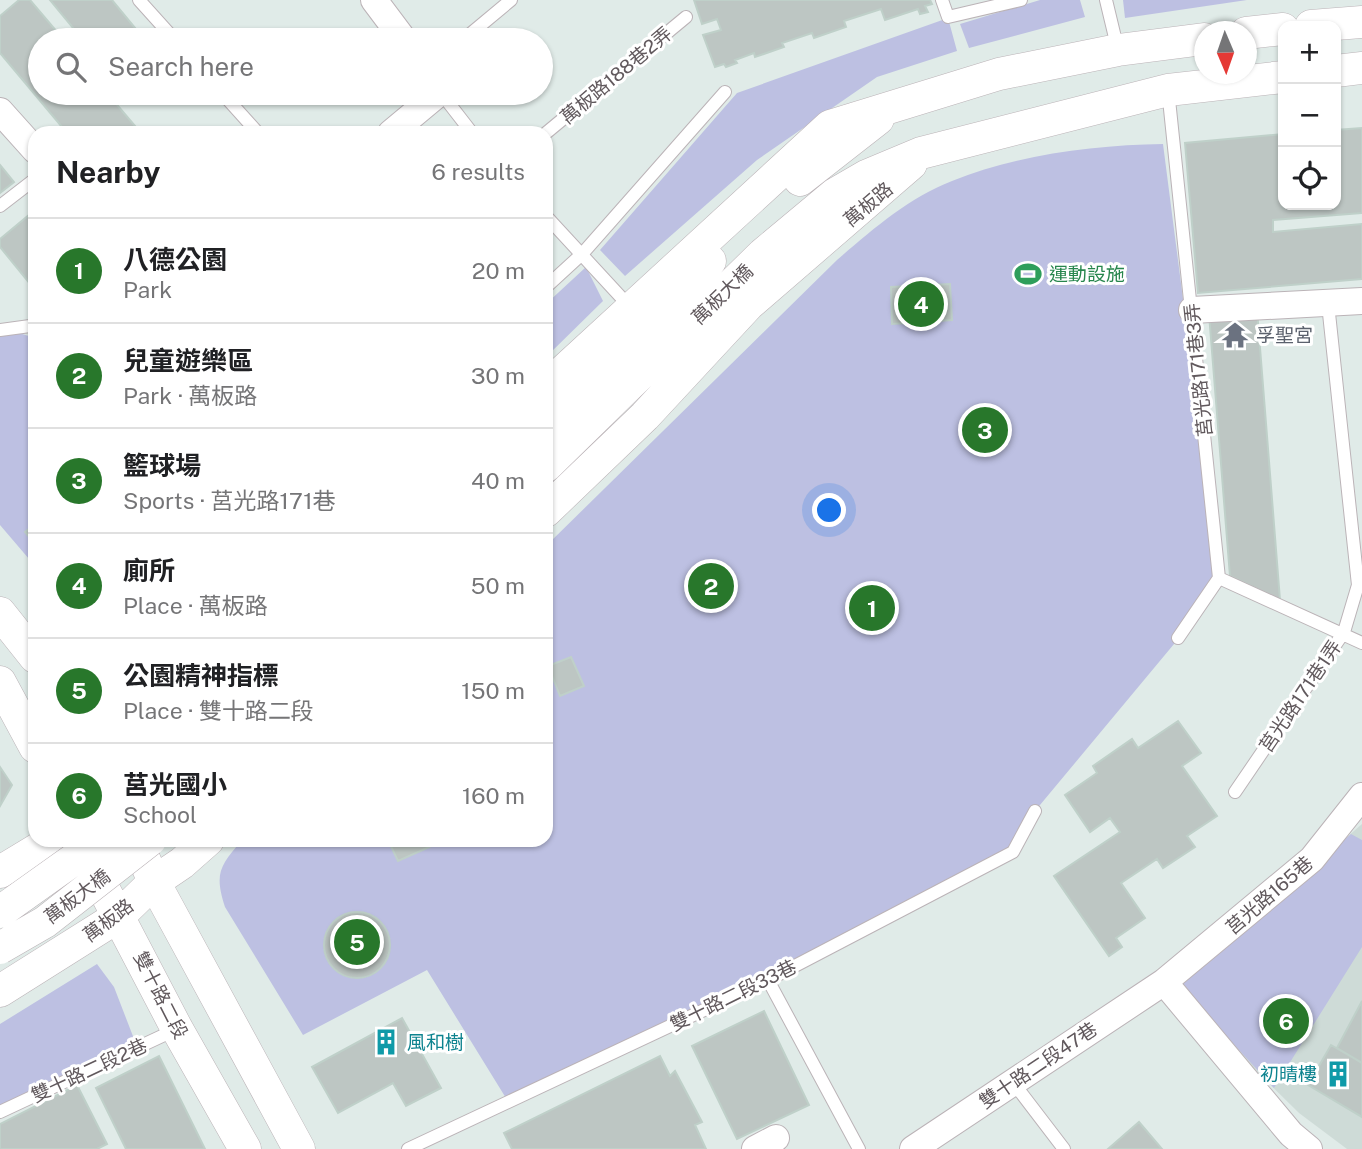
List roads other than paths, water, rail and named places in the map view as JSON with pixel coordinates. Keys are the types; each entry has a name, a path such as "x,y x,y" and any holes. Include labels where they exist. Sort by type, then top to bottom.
{"street":[{"path":"374,0 395,28"},
{"path":"1341,24 1362,22"},
{"path":"1257,32 1278,30"},
{"path":"553,380 830,126 999,74 1118,50 1194,40"},
{"path":"1341,70 1362,68"},
{"path":"921,153 1168,90 1278,78"},
{"path":"400,126 425,105"},
{"name":"萬板大橋","path":"553,420 712,259 811,170 893,107"},
{"path":"0,111 28,142"},
{"name":"萬板大橋","path":"553,459 763,254 835,194 866,176 921,153"},
{"name":"萬板路","path":"553,504 645,416 748,305 888,187 921,153"},
{"path":"1192,310 1362,301"},
{"path":"0,612 28,648"},
{"path":"0,682 28,734"},
{"name":"莒光路165巷","path":"1164,982 1312,859 1362,796"},
{"path":"0,872 41,847"},
{"name":"雙十路二段","path":"83,847 177,1029 245,1149"},
{"name":"萬板大橋","path":"0,912 91,847"},
{"path":"139,847 154,882 299,1149"},
{"name":"萬板大橋","path":"0,948 45,922 141,847"},
{"name":"萬板路","path":"0,990 119,916 154,882 200,847"},
{"path":"1164,982 1291,1134 1309,1149"},
{"name":"雙十路二段47巷","path":"914,1149 1164,982"}],"lane":[{"path":"139,0 164,28"},
{"path":"477,28 511,0"},
{"path":"942,0 948,17 1021,0"},
{"path":"1106,0 1118,50"},
{"name":"萬板路188巷2弄","path":"553,127 685,16"},
{"name":"莒光路171巷3弄","path":"1168,90 1219,578"},
{"path":"553,281 583,253 725,92"},
{"path":"233,105 252,126"},
{"path":"450,105 466,126"},
{"path":"0,206 28,184"},
{"path":"553,223 631,307"},
{"name":"莒光路171巷1弄","path":"1235,792 1344,632 1358,585 1328,304"},
{"path":"0,331 28,326"},
{"path":"1178,638 1219,578 1344,632 1362,643"},
{"name":"雙十路二段33巷","path":"408,1149 768,980 1013,852 1035,811"},
{"path":"768,980 859,1149"},
{"name":"雙十路二段2巷","path":"0,1112 177,1029"},
{"path":"1012,1082 1064,1149"}],"place":[{"name":"運動設施","path":"1028,274"},
{"name":"廁所","path":"921,304"},
{"name":"孚聖宮","path":"1235,335"},
{"name":"籃球場","path":"985,430"},
{"name":"兒童遊樂區","path":"711,586"},
{"name":"八德公園","path":"872,608"},
{"name":"公園精神指標","path":"357,942"},
{"name":"莒光國小","path":"1286,1021"},
{"name":"風和樹","path":"386,1042"},
{"name":"初晴樓","path":"1338,1074"}]}
